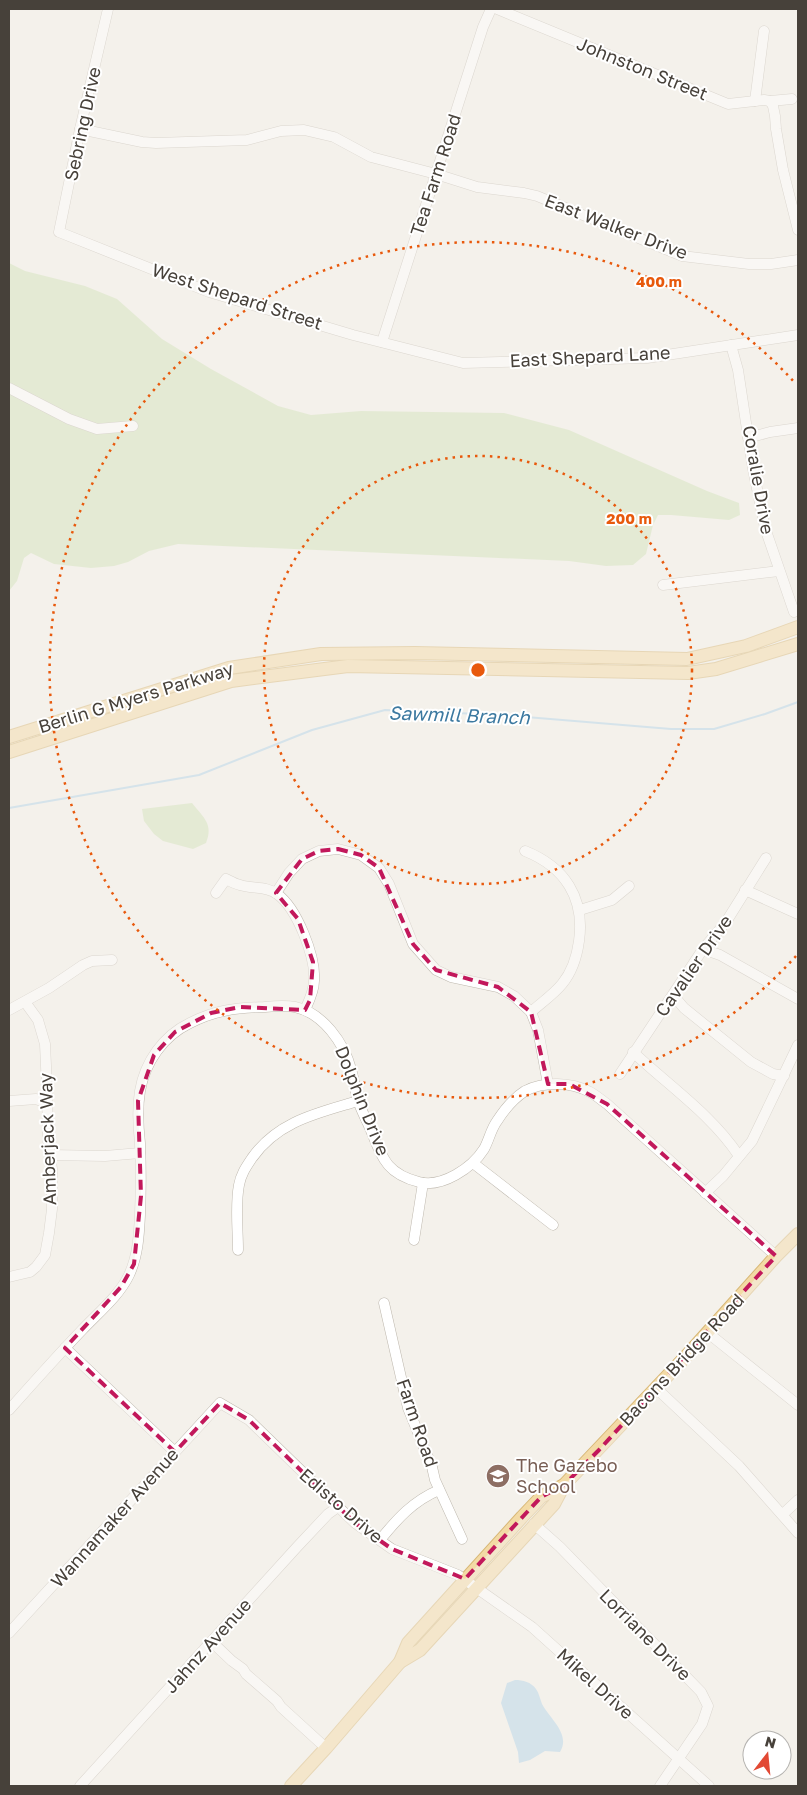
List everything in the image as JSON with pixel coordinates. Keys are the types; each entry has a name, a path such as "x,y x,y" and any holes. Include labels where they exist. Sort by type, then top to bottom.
{"main road":[{"name":"Berlin G Myers Parkway","path":"9,737 229,668 321,654 415,653 687,659 746,646 798,628"},
{"name":"Berlin G Myers Parkway","path":"9,752 232,681 348,666 688,673 716,669 798,644"},
{"path":"687,659 688,673"},
{"name":"Bacons Bridge Road","path":"400,1662 420,1650 554,1504 564,1485 798,1234"},
{"name":"Bacons Bridge Road","path":"291,1786 400,1662 408,1643 465,1579 541,1497 564,1485"}],"street":[{"name":"Sebring Drive","path":"66,234 60,232 80,129 108,9"},
{"name":"Tea Farm Road","path":"382,342 483,28 491,9"},
{"name":"Johnston Street","path":"497,9 728,104 792,99"},
{"path":"755,101 764,31"},
{"path":"770,101 776,116 776,129 783,170 798,230"},
{"name":"East Walker Drive","path":"80,129 142,142 156,143 247,140 280,131 304,130 334,137 371,157 477,187 537,196 682,256 749,264 771,264 798,260"},
{"name":"West Shepard Street","path":"66,234 209,292 382,342"},
{"name":"East Shepard Lane","path":"382,342 463,363 647,358 798,335"},
{"name":"Coralie Drive","path":"731,345 738,370 756,489 764,528 794,612"},
{"path":"9,388 69,419 98,429 133,426"},
{"path":"748,438 770,432 798,428"},
{"path":"663,586 778,570"},
{"path":"276,893 289,873 302,859 319,851 338,849 361,855 379,868 389,884 413,944 436,970 451,977 498,988 514,996 531,1012 538,1030 548,1084"},
{"path":"525,851 542,858 556,869 572,890 580,910 581,928 572,969 562,984 531,1012"},
{"name":"Cavalier Drive","path":"620,1074 703,949 726,922 766,858"},
{"path":"216,893 226,879 241,886 257,887 276,893 290,906 298,919 313,962 314,981 310,1000 305,1010"},
{"path":"580,910 612,900 629,886"},
{"path":"745,890 798,914"},
{"path":"703,949 720,955 798,999"},
{"path":"9,1010 49,988 92,960 112,960"},
{"path":"673,995 684,1008 751,1062 773,1074 784,1076"},
{"name":"Amberjack Way","path":"9,1277 30,1272 45,1255 50,1233 52,1209 52,1169 48,1140 45,1044 38,1020 25,1002"},
{"name":"Dolphin Drive","path":"9,1410 121,1287 134,1264 141,1196 138,1108 143,1080 154,1055 165,1040 174,1032 207,1014 225,1010 286,1006 305,1010 320,1020 332,1032 344,1050 351,1068 358,1101 380,1155 390,1167 404,1178 423,1183"},
{"path":"705,1193 723,1176 758,1132 798,1045"},
{"path":"633,1052 705,1117 727,1139 739,1156"},
{"path":"414,1240 423,1183 441,1180 458,1174 473,1164 485,1148 494,1124 508,1106 526,1091 548,1084 569,1084 590,1091 607,1104 776,1256"},
{"path":"9,1101 36,1099 47,1103"},
{"path":"238,1250 238,1187 242,1172 258,1150 275,1133 291,1124 315,1114 358,1101"},
{"path":"50,1155 105,1156 140,1153"},
{"path":"473,1164 553,1225"},
{"name":"Farm Road","path":"384,1303 408,1408 432,1467 439,1490 462,1539"},
{"path":"708,1332 798,1405"},
{"path":"65,1348 175,1452"},
{"path":"656,1388 723,1450 783,1514 798,1533"},
{"name":"Wannamaker Avenue","path":"9,1633 220,1403"},
{"name":"Edisto Drive","path":"220,1403 249,1420 338,1507 392,1549 465,1579 476,1588"},
{"path":"380,1540 398,1517 439,1490"},
{"path":"783,1514 798,1500"},
{"name":"Jahnz Avenue","path":"80,1786 297,1547 328,1514 338,1507"},
{"name":"Lorriane Drive","path":"534,1524 560,1547 705,1697 708,1706 702,1724 660,1786"},
{"name":"Mikel Drive","path":"476,1588 532,1627 709,1786"},
{"path":"212,1642 326,1748"}],"highlighted area":[{"path":"338,849 361,855 379,868 413,944 436,970 498,987 531,1012 548,1084 569,1084 607,1104 776,1256 599,1450 564,1485 541,1497 465,1579 392,1549 355,1523 249,1420 220,1403 175,1452 65,1348 121,1287 134,1264 141,1196 138,1101 154,1055 175,1032 211,1013 240,1007 305,1010 310,1000 313,962 298,919 276,893 302,859 319,851"}],"green space":[{"path":"9,263 25,271 85,286 117,299 162,339 278,406 311,415 361,411 504,413 569,430 707,491 739,503 740,515 729,520 658,515 653,525 646,554 633,565 606,566 569,561 178,544 149,551 128,562 114,566 91,568 54,564 31,553 24,558 17,581 9,591"},
{"path":"192,803 206,821 209,831 206,843 193,849 163,841 154,834 144,821 142,809"}],"water":[{"path":"515,1680 529,1683 537,1691 542,1704 561,1733 563,1745 560,1752 545,1751 530,1760 519,1763 518,1752 501,1703 507,1683"}],"waterway":[{"name":"Sawmill Branch","path":"9,808 199,775 312,730 385,710 503,715 671,729 714,729 798,702"}],"place":[{"name":"The Gazebo School","path":"498,1476"}]}
